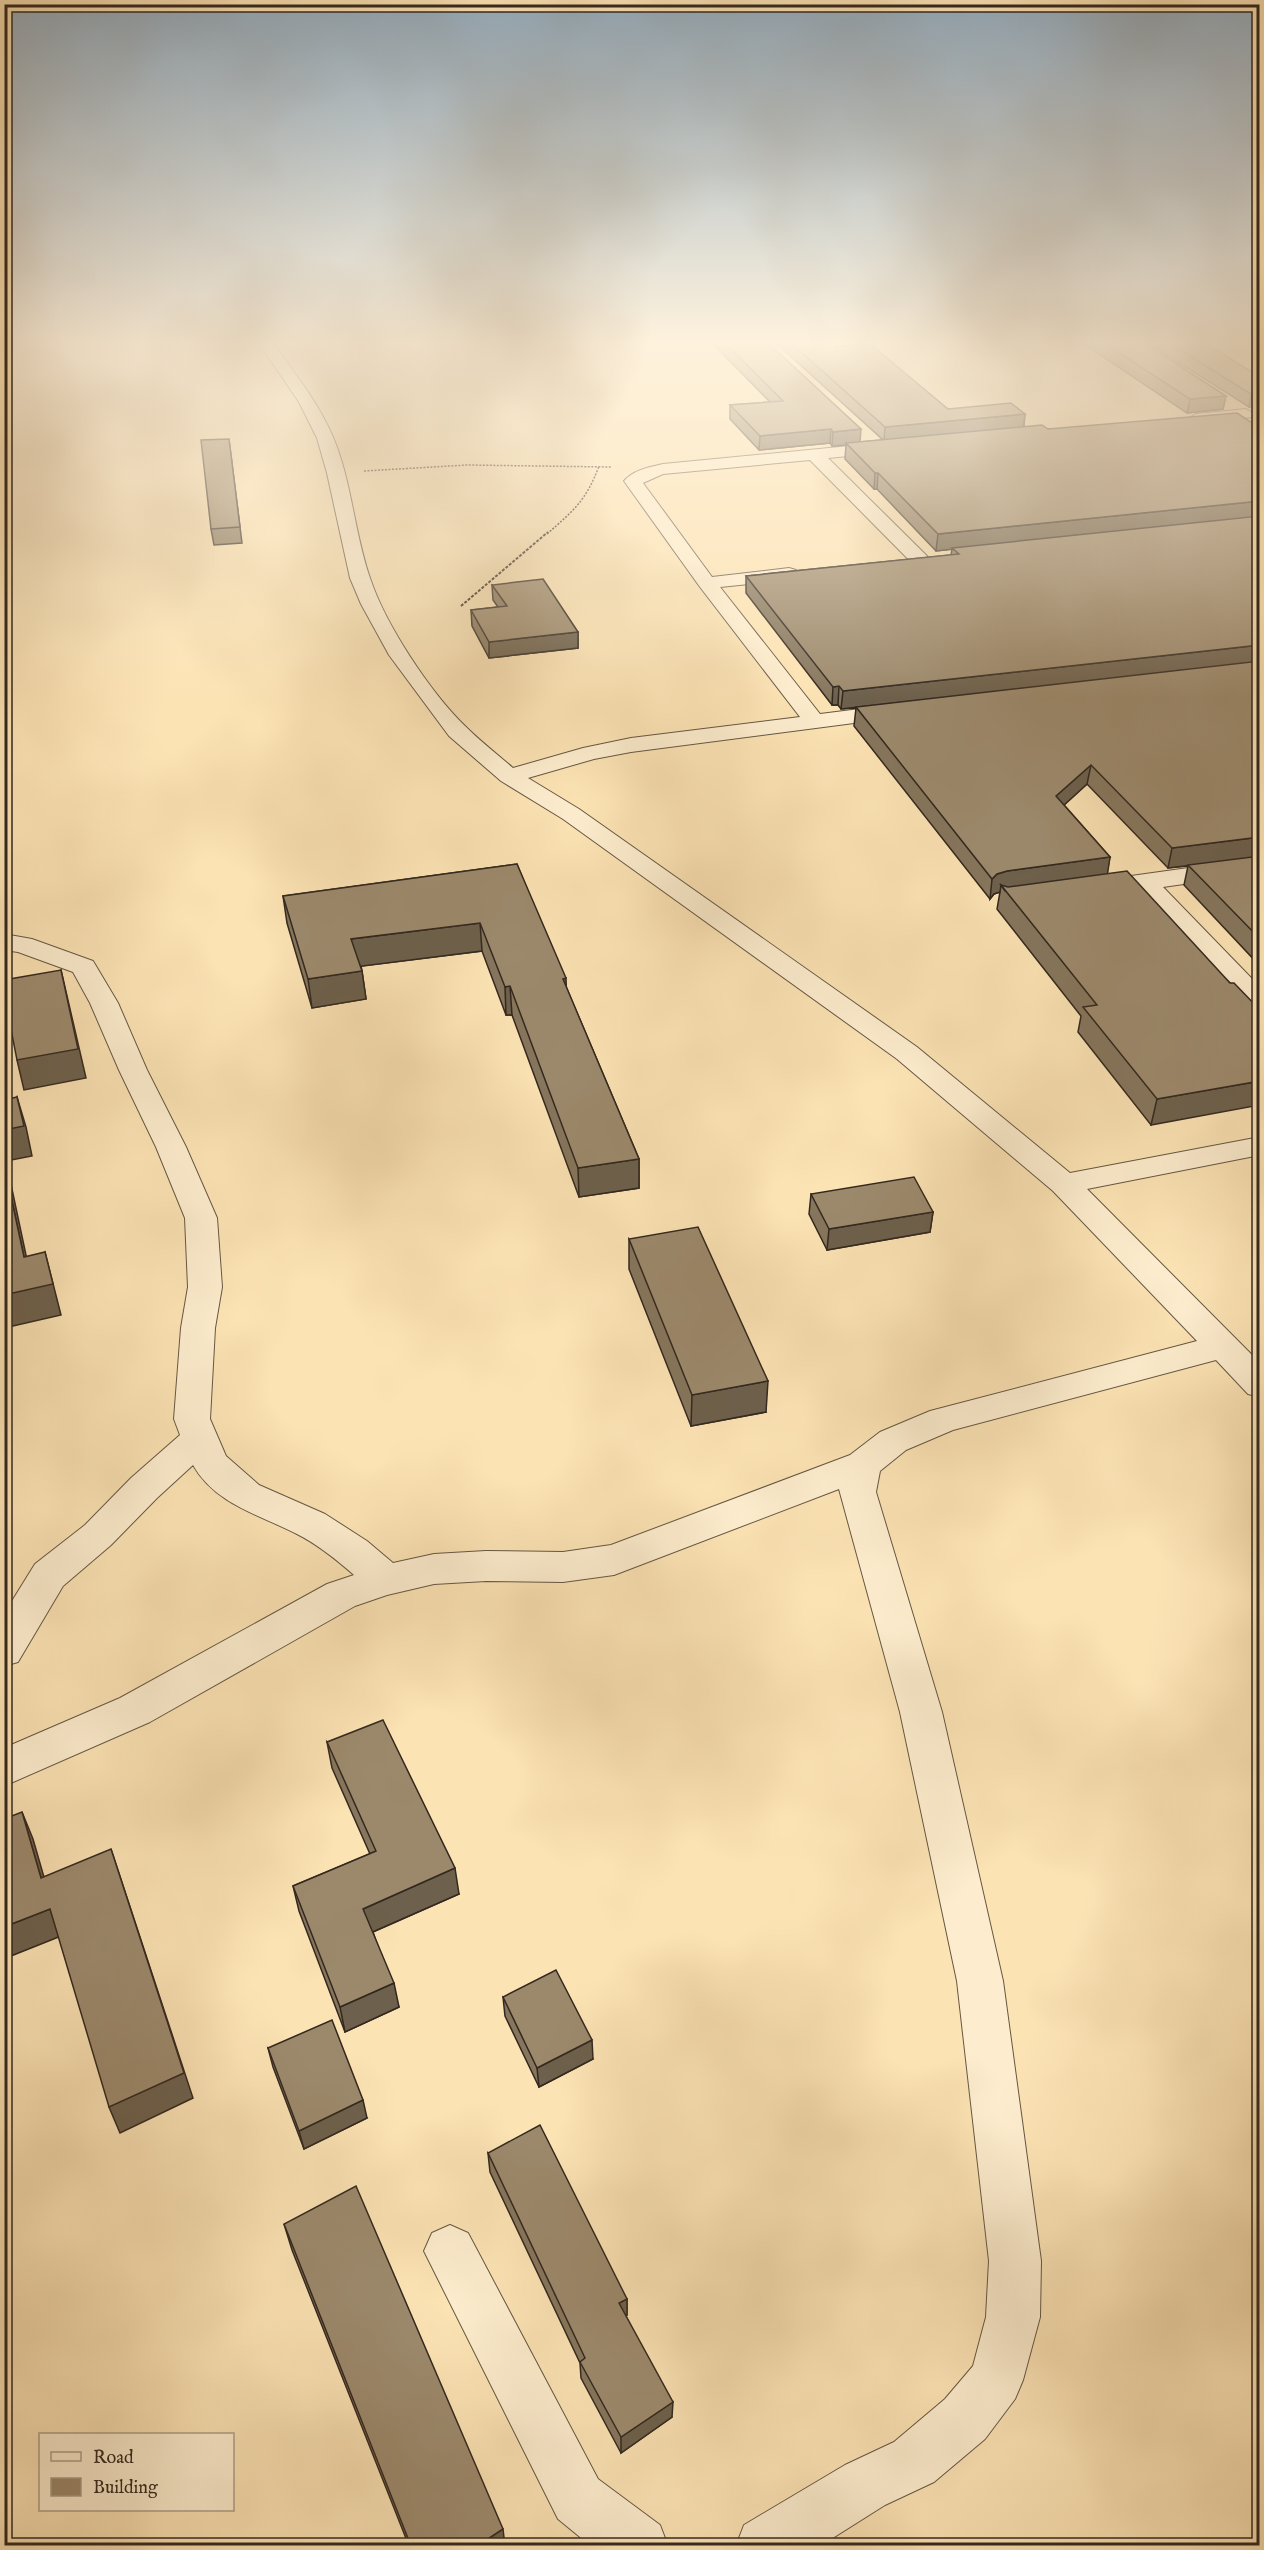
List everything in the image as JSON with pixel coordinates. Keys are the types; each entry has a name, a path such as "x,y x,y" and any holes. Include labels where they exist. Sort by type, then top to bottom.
{"lane":[{"path":"332,461 360,578 371,604 399,655 457,731 509,776 571,814 907,1053 1064,1184 1260,1386"},
{"path":"749,461 663,469 640,477 633,482 707,583 814,721"},
{"path":"820,461 920,560"},
{"path":"896,563 943,558"},
{"path":"707,583 802,573"},
{"path":"509,776 591,753 631,745 920,709"},
{"path":"1074,891 1260,865"},
{"path":"1144,882 1260,1004"},
{"path":"4,942 23,945 83,967 104,1003 171,1147 201,1218 205,1287 198,1329 192,1419 211,1464 246,1495 312,1524 353,1552 386,1580"},
{"path":"1064,1184 1260,1146"},
{"path":"4,1768 135,1710 341,1595 386,1580 434,1569 486,1566 563,1567 614,1560 863,1465 893,1441 943,1420 1221,1347"},
{"path":"4,1650 49,1575 98,1535 144,1488 200,1438"},
{"path":"765,2546 865,2485 914,2462 965,2419 996,2380 1013,2317 1015,2261 980,1981 921,1712 857,1492 863,1465"},
{"path":"450,2251 578,2499 639,2546"}],"path":[{"path":"336,473 435,465 599,465 616,467 640,477"},
{"path":"461,606 576,509 591,490 599,465"}],"building":[{"path":"203,461 232,461 240,527 211,529"},
{"path":"863,461 1260,461 1260,501 938,534 878,473 875,473"},
{"path":"1260,516 1260,645 843,691 839,686 833,687 746,576 959,554 952,548"},
{"path":"543,579 578,632 489,642 471,610 507,606 492,585"},
{"path":"1260,661 1260,837 1172,848 1091,765 1056,796 1110,857 1007,871 997,874 992,879 856,707"},
{"path":"1260,856 1260,939 1188,865"},
{"path":"517,864 639,1159 578,1168 510,986 505,987 480,923 351,939 362,971 308,979 283,896"},
{"path":"1127,871 1230,983 1234,983 1260,1010 1260,1081 1157,1099 1083,1007 1097,1005 1001,885 1008,887"},
{"path":"61,970 78,1049 17,1060 4,994 4,980"},
{"path":"17,1097 24,1126 4,1130 4,1100"},
{"path":"4,1164 24,1257 45,1252 53,1284 4,1295"},
{"path":"914,1177 933,1212 829,1229 811,1194"},
{"path":"698,1227 768,1381 692,1395 629,1239"},
{"path":"383,1720 455,1868 363,1909 394,1983 340,2007 293,1886 376,1851 327,1742"},
{"path":"22,1812 41,1878 111,1849 184,2073 109,2107 50,1909 4,1927 4,1819"},
{"path":"556,1970 592,2040 537,2068 503,1997"},
{"path":"332,2020 363,2100 299,2131 268,2048"},
{"path":"540,2125 627,2299 619,2303 673,2402 621,2437 580,2362 585,2358 488,2153"},
{"path":"356,2186 503,2529 477,2546 411,2546 284,2224"}]}
